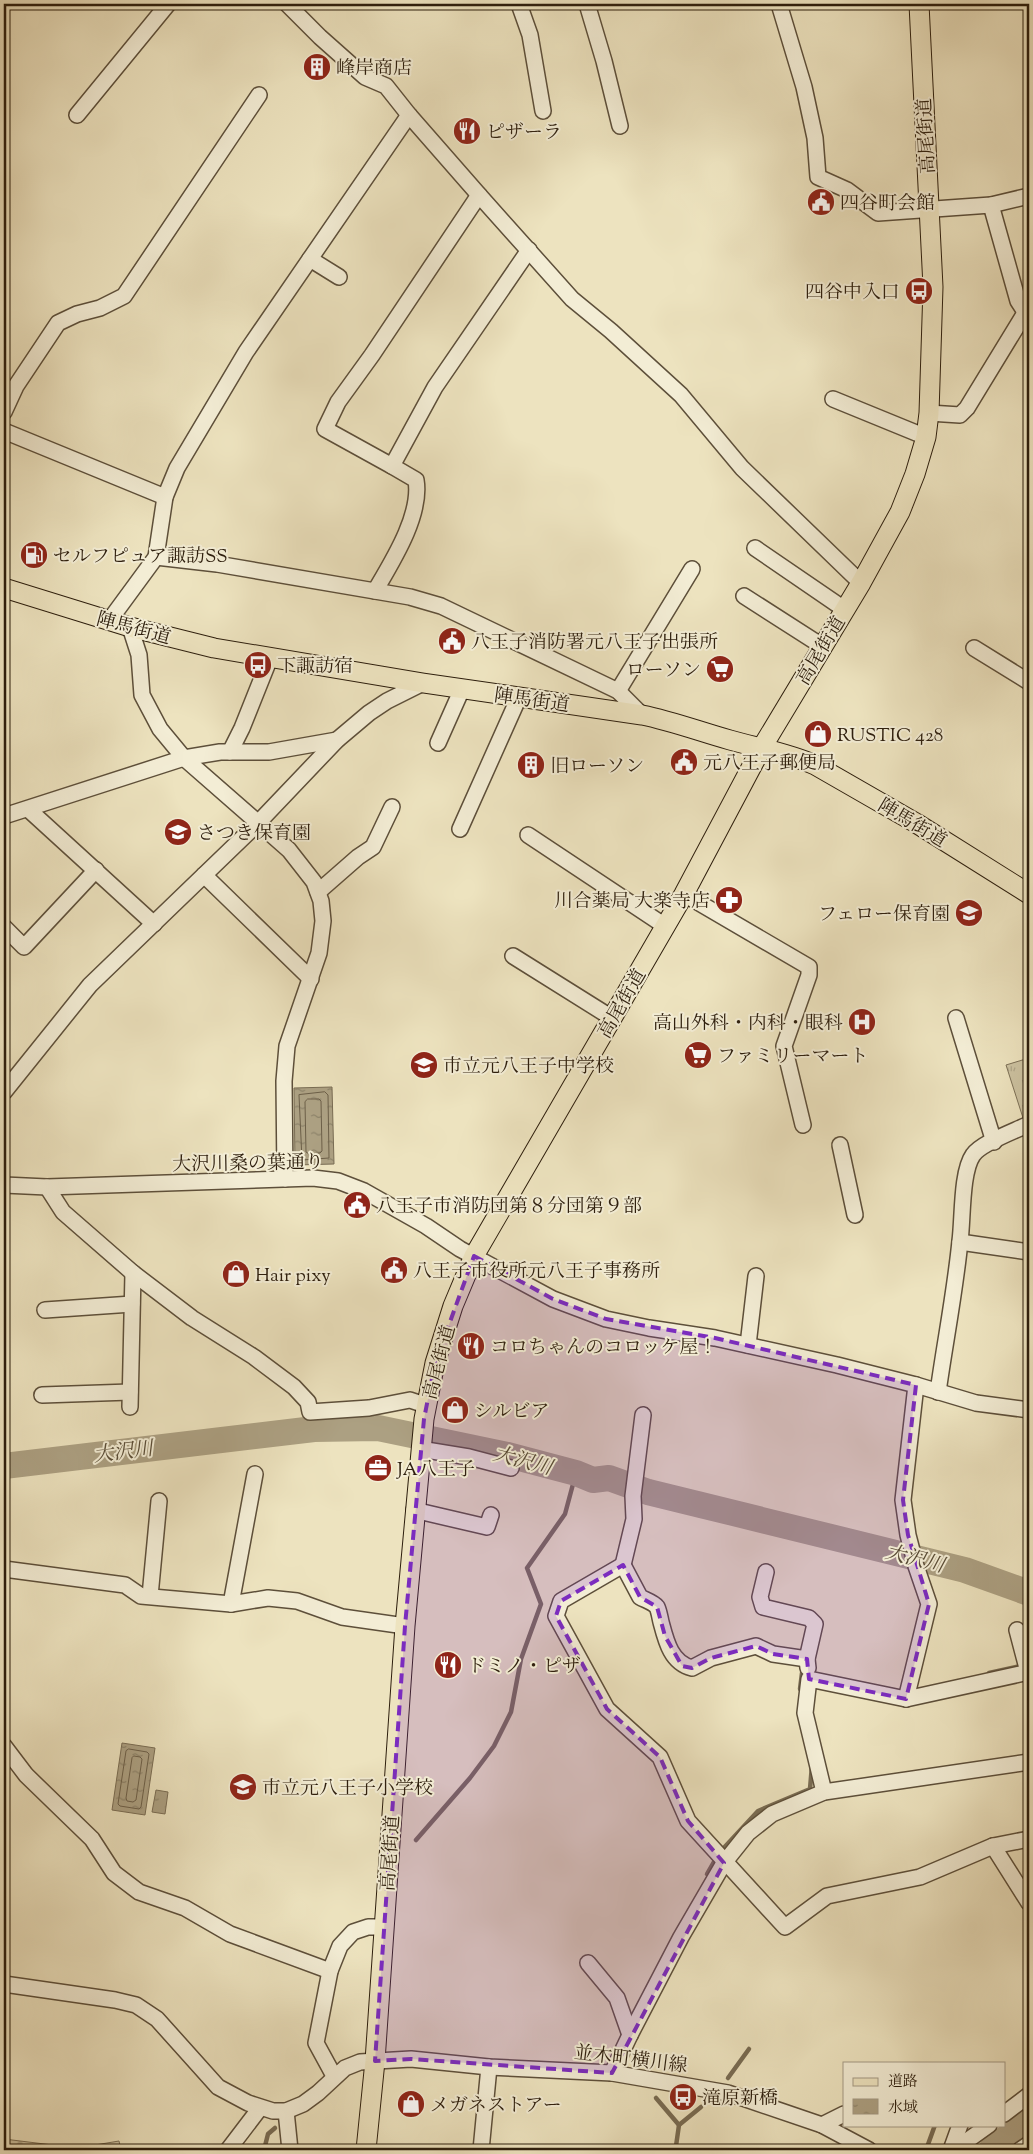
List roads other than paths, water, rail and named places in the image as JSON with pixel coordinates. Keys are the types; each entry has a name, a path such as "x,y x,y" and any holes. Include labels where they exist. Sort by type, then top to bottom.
{"main road":[{"name":"高尾街道","path":"366,2150 376,2061 414,1510 425,1412 435,1363 453,1306 474,1256 684,894 762,749 861,583 900,512 915,474 926,437 929,413 933,287 919,4"},
{"name":"陣馬街道","path":"4,588 109,621 214,648 423,683 642,715 663,719 798,758 815,765 916,823 1029,894"}],"street":[{"path":"78,114 168,4"},
{"path":"287,4 320,37 365,77 386,86 409,115 572,299 611,331 681,395 742,468 861,583"},
{"path":"519,4 530,35 543,111"},
{"path":"587,4 604,61 620,126"},
{"path":"779,4 804,87 815,138 818,177 847,190 878,213 991,205 1029,196"},
{"path":"4,412 16,386 58,323 77,314 100,308 124,296 259,96"},
{"path":"109,621 156,557 165,498 177,468 246,352 409,115"},
{"path":"375,591 401,547 419,494 416,480 325,429 338,402 372,355 479,195"},
{"path":"929,413 960,415 1027,315 1018,301 991,205"},
{"path":"392,466 435,387 529,250"},
{"path":"310,259 339,277"},
{"path":"833,398 926,437"},
{"path":"4,430 165,498"},
{"path":"756,548 844,609"},
{"path":"156,557 217,564 410,597 449,609 618,691 642,715"},
{"path":"618,691 692,569"},
{"path":"744,596 822,646"},
{"path":"130,627 139,655 142,695 160,729 184,758 294,856 304,867 321,901 323,921 319,953 287,1046 284,1080 285,1180"},
{"path":"974,648 1029,682"},
{"path":"230,752 242,728 270,658"},
{"path":"4,1092 90,985 258,824 337,740 375,709 423,683"},
{"path":"438,743 462,688"},
{"path":"460,829 519,697"},
{"path":"4,816 184,758 230,752 269,752 337,740"},
{"path":"318,892 358,857 373,847 392,807"},
{"path":"28,809 154,924"},
{"path":"528,835 665,926"},
{"path":"4,927 24,947 96,870"},
{"path":"204,876 311,979"},
{"path":"684,894 809,967 809,975 784,1046 803,1125"},
{"path":"512,956 612,1018"},
{"path":"956,1018 994,1142"},
{"path":"938,1392 960,1242 964,1183 970,1159 975,1152 1029,1124"},
{"path":"840,1145 856,1215"},
{"name":"大沢川桑の葉通り","path":"4,1185 47,1187 313,1178 338,1181 364,1191 474,1256 553,1299 606,1319 748,1345 916,1384 976,1403 1029,1410"},
{"path":"47,1187 63,1212 133,1273 192,1318 254,1357 294,1387 308,1402 310,1412 369,1408 410,1400 425,1412"},
{"path":"960,1242 1029,1252"},
{"path":"42,1395 130,1399 133,1273"},
{"path":"748,1345 756,1276"},
{"path":"45,1310 132,1304"},
{"path":"906,1699 928,1604 908,1535 903,1500 916,1384"},
{"path":"643,1415 633,1496 634,1519 624,1565 640,1598 651,1602 657,1607 665,1636 675,1660 682,1666 692,1668 711,1658 756,1646 773,1654 808,1659"},
{"path":"421,1446 511,1468"},
{"path":"231,1604 255,1474"},
{"path":"150,1596 159,1502"},
{"path":"414,1510 487,1527 492,1515"},
{"path":"624,1565 562,1601 556,1616 607,1709 660,1757 688,1821 724,1863 785,1927 827,1896 920,1877 993,1846 1029,1839"},
{"path":"4,1568 125,1585 141,1596 231,1604 268,1598 297,1601 342,1616 405,1626"},
{"path":"766,1572 760,1597 763,1607 809,1618 815,1624 808,1659 809,1679 805,1713 824,1792"},
{"path":"809,1679 906,1699 1029,1672 1018,1630"},
{"path":"4,1746 26,1775 92,1838 114,1873 139,1892 185,1908 230,1934 330,1970"},
{"path":"612,2073 681,1937 724,1863 748,1833 772,1814 824,1792 1029,1762"},
{"path":"993,1846 1029,1903"},
{"path":"334,2076 316,2044 330,1970 340,1946 353,1932 368,1927 384,1927"},
{"path":"588,1963 617,1998 630,2035"},
{"path":"4,1984 115,2000 136,2006 157,2019 218,2087 260,2108 286,2111 290,2150"},
{"name":"並木町横川線","path":"286,2111 318,2094 334,2076 351,2065 411,2059 489,2067 612,2073 728,2093 822,2125 869,2150"},
{"path":"481,2150 489,2067"},
{"path":"1006,2112 1029,2095"},
{"path":"228,2150 260,2108"},
{"path":"822,2125 843,2114"},
{"path":"953,2150 960,2126"},
{"path":"953,2150 988,2126"},
{"path":"1020,2150 1029,2144"}],"water":[{"path":"332,1087 334,1164 295,1165 294,1088"},
{"path":"122,1743 155,1748 145,1815 112,1810"},
{"path":"156,1790 168,1792 165,1814 152,1812"}],"waterway":[{"name":"大沢川","path":"4,1466 314,1429 378,1428 508,1455 576,1473 593,1480 609,1478 648,1492 965,1570 1029,1593"},
{"path":"416,1840 470,1778 494,1746 511,1712 521,1659 541,1604 527,1568 565,1514 576,1473"},
{"path":"989,1673 1020,1666"},
{"path":"800,1689 802,1673"},
{"path":"720,1852 758,1811 810,1789 812,1765"},
{"path":"707,1874 715,1860"},
{"path":"728,2078 749,2049"},
{"path":"656,2098 679,2125 701,2107"},
{"path":"991,2150 1029,2120"},
{"path":"676,2146 679,2125"},
{"path":"926,2150 935,2126"},
{"path":"264,2150 268,2134 275,2128"}],"place":[{"name":"峰岸商店","path":"317,67"},
{"name":"ピザーラ","path":"467,131"},
{"name":"四谷町会館","path":"821,202"},
{"name":"四谷中入口","path":"919,291"},
{"name":"セルフピュア諏訪SS","path":"34,555"},
{"name":"八王子消防署元八王子出張所","path":"452,641"},
{"name":"下諏訪宿","path":"258,665"},
{"name":"ローソン","path":"720,669"},
{"name":"RUSTIC 428","path":"818,734"},
{"name":"元八王子郵便局","path":"684,762"},
{"name":"旧ローソン","path":"531,765"},
{"name":"さつき保育園","path":"178,832"},
{"name":"川合薬局 大楽寺店","path":"729,900"},
{"name":"フェロー保育園","path":"969,913"},
{"name":"高山外科・内科・眼科","path":"862,1022"},
{"name":"ファミリーマート","path":"698,1055"},
{"name":"市立元八王子中学校","path":"424,1065"},
{"name":"八王子市消防団第８分団第９部","path":"357,1205"},
{"name":"八王子市役所元八王子事務所","path":"394,1270"},
{"name":"Hair pixy","path":"236,1274"},
{"name":"コロちゃんのコロッケ屋！","path":"471,1346"},
{"name":"シルビア","path":"455,1410"},
{"name":"JA八王子","path":"378,1468"},
{"name":"ドミノ・ピザ","path":"448,1665"},
{"name":"市立元八王子小学校","path":"243,1787"},
{"name":"滝原新橋","path":"683,2097"},
{"name":"メガネストアー","path":"411,2104"}]}
